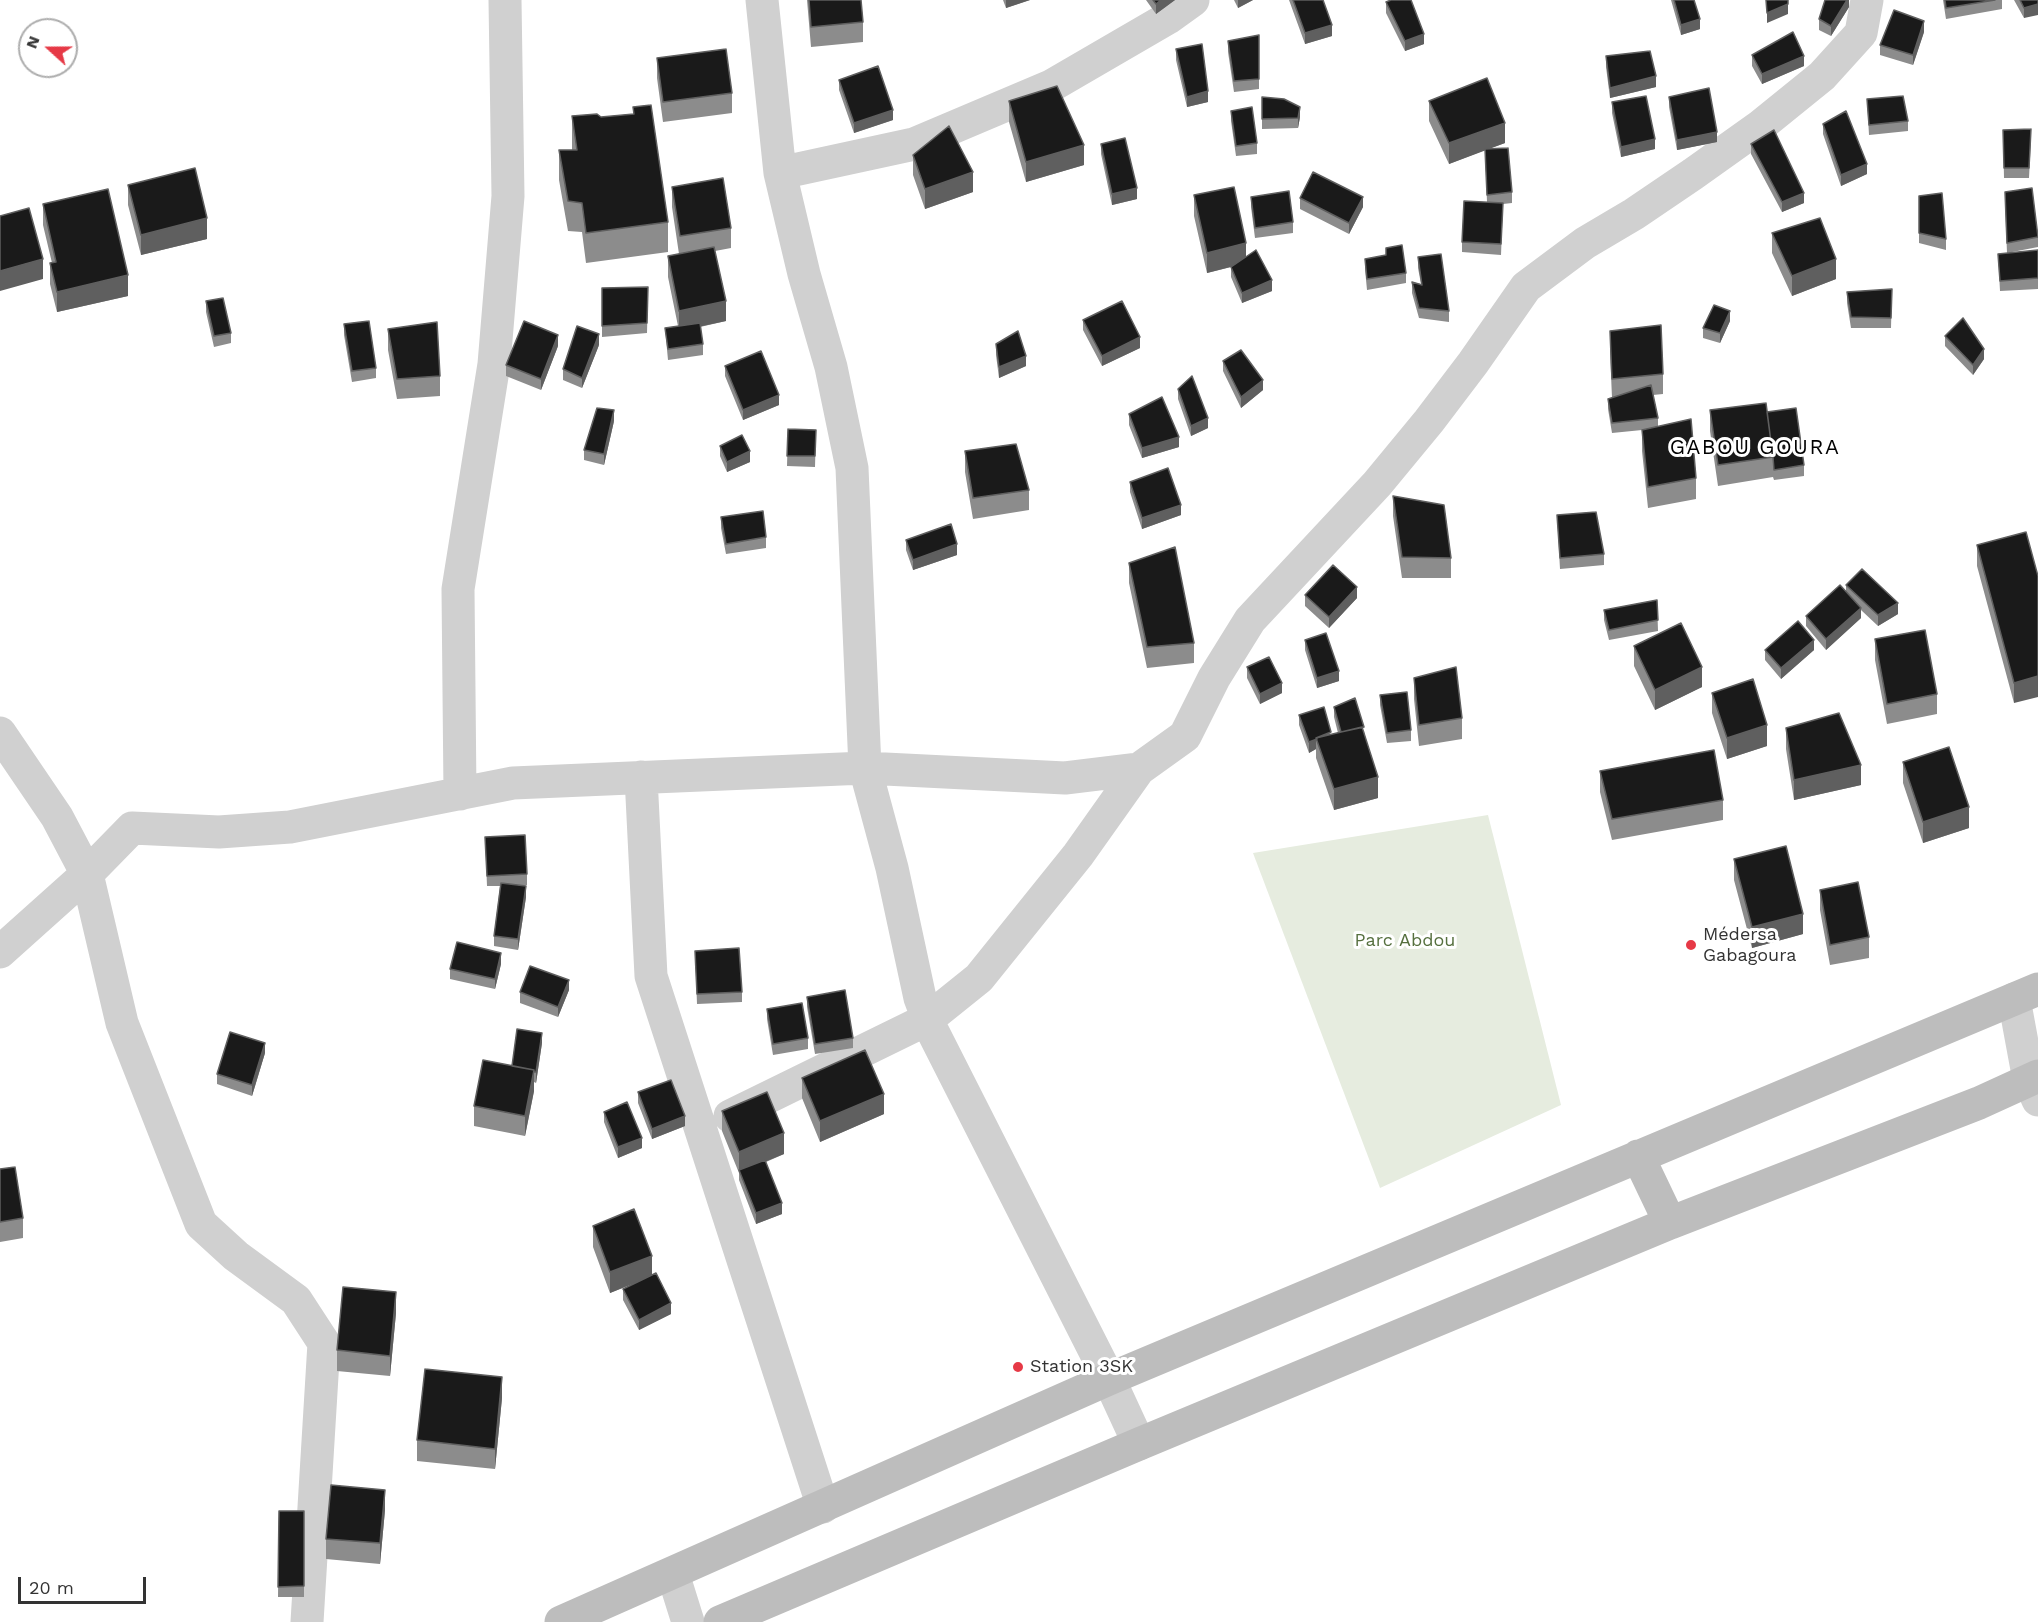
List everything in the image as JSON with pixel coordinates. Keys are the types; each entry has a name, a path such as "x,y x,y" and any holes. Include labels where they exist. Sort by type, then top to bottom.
{"main road":[{"path":"561,1622 1109,1379 2026,994"},
{"path":"720,1622 1139,1444 1670,1223 1979,1103 2035,1086"},
{"path":"1638,1156 1670,1223"}],"street":[{"path":"460,794 458,589 495,352 508,196 505,0"},
{"path":"762,0 780,173 804,274 831,367 852,468 865,768 892,868 920,998 928,1019 1109,1379 1139,1444"},
{"path":"780,173 914,144 1051,86 1168,18 1192,0"},
{"path":"701,1130 928,1019 980,978 1078,855 1139,769 1185,736 1214,678 1251,620 1377,484 1422,430 1473,363 1526,287 1585,243 1634,214 1759,127 1822,76 1861,33 1867,0"},
{"path":"0,733 57,817 87,874 122,1023 201,1224 236,1256 296,1300 324,1343 307,1622"},
{"path":"0,952 87,874 132,828 219,832 290,827 513,783 865,768 1065,778 1139,769"},
{"path":"641,777 651,976 824,1507"},
{"path":"2026,994 2035,1086"},
{"path":"673,1574 688,1622"}],"green space":[{"name":"Parc Abdou","path":"1488,815 1561,1105 1380,1188 1253,853"}],"building":[{"path":"809,0 861,0 863,22 811,27"},
{"path":"1293,0 1323,0 1332,25 1305,33"},
{"path":"1411,0 1424,34 1405,41 1386,2"},
{"path":"1674,0 1694,0 1700,19 1681,25"},
{"path":"1766,0 1788,0 1788,4 1767,13"},
{"path":"1825,0 1847,0 1831,26 1819,19"},
{"path":"1945,0 1995,0 1946,8"},
{"path":"2020,0 2038,0 2038,4 2024,8"},
{"path":"1894,10 1924,21 1913,55 1880,45"},
{"path":"1793,32 1804,56 1762,74 1752,55"},
{"path":"1259,35 1259,79 1234,81 1228,41"},
{"path":"1202,44 1208,91 1187,97 1176,49"},
{"path":"726,49 732,93 663,102 657,58"},
{"path":"1650,51 1656,76 1610,88 1606,56"},
{"path":"878,66 893,110 854,123 839,80"},
{"path":"1487,78 1505,123 1449,143 1429,101"},
{"path":"1057,86 1084,145 1026,162 1009,101"},
{"path":"1709,88 1717,132 1677,140 1669,97"},
{"path":"1646,96 1655,139 1621,147 1612,102"},
{"path":"1903,96 1908,121 1869,125 1867,99"},
{"path":"1262,97 1284,99 1300,107 1298,118 1262,119"},
{"path":"651,105 668,222 586,233 582,203 568,201 559,150 577,150 572,116 597,114 601,117 634,114 633,107"},
{"path":"1252,107 1257,143 1236,146 1231,111"},
{"path":"1846,111 1867,164 1841,175 1823,124"},
{"path":"949,126 973,172 925,189 913,155"},
{"path":"2031,129 2029,168 2004,168 2003,130"},
{"path":"1774,130 1804,193 1782,202 1751,144"},
{"path":"1125,138 1137,188 1112,194 1101,144"},
{"path":"1508,148 1512,192 1487,195 1485,149"},
{"path":"195,168 207,218 141,235 128,185"},
{"path":"1313,172 1363,197 1349,223 1300,198"},
{"path":"723,178 731,228 680,236 672,187"},
{"path":"1234,187 1246,243 1207,253 1194,195"},
{"path":"2032,188 2038,237 2007,243 2005,192"},
{"path":"108,189 128,275 57,292 50,263 56,262 43,204"},
{"path":"1289,191 1293,222 1255,228 1251,197"},
{"path":"1942,193 1946,239 1919,233 1919,196"},
{"path":"1464,201 1503,203 1501,244 1462,242"},
{"path":"29,208 43,259 0,271 0,216"},
{"path":"1820,218 1836,259 1792,276 1772,233"},
{"path":"1402,245 1406,273 1367,279 1365,259 1386,255 1386,248"},
{"path":"714,247 726,301 679,311 668,256"},
{"path":"1256,250 1272,280 1242,293 1231,267"},
{"path":"2038,250 2038,278 2000,281 1998,254"},
{"path":"1441,254 1449,311 1419,308 1412,282 1422,285 1418,257"},
{"path":"648,287 647,323 602,326 602,288"},
{"path":"1892,289 1891,318 1851,317 1847,292"},
{"path":"223,298 231,333 214,336 206,301"},
{"path":"1122,301 1140,337 1102,356 1083,320"},
{"path":"1714,305 1730,311 1720,333 1703,328"},
{"path":"1963,318 1984,349 1973,365 1945,336"},
{"path":"369,321 376,368 352,371 344,324"},
{"path":"524,321 558,335 541,379 506,365"},
{"path":"437,322 440,376 397,379 388,329"},
{"path":"700,323 703,344 668,349 665,328"},
{"path":"1661,325 1663,374 1612,379 1610,331"},
{"path":"577,326 599,334 582,378 563,369"},
{"path":"1018,331 1026,356 999,367 996,344"},
{"path":"1241,350 1263,380 1241,397 1223,361"},
{"path":"761,351 779,395 743,410 725,366"},
{"path":"1192,376 1208,418 1191,426 1178,389"},
{"path":"1651,385 1658,418 1612,423 1608,399"},
{"path":"1162,397 1179,437 1142,448 1129,414"},
{"path":"1766,403 1773,457 1718,465 1710,410"},
{"path":"597,408 614,410 604,454 584,450"},
{"path":"1796,408 1804,465 1774,470 1767,412"},
{"path":"1691,419 1696,478 1648,487 1642,430"},
{"path":"788,429 816,430 815,456 787,456"},
{"path":"742,435 750,451 727,462 720,446"},
{"path":"1016,444 1029,490 973,498 965,451"},
{"path":"1168,468 1181,505 1142,518 1130,482"},
{"path":"1393,496 1444,505 1451,558 1402,557"},
{"path":"763,511 766,537 726,544 721,517"},
{"path":"1596,512 1604,554 1560,558 1557,515"},
{"path":"951,524 957,544 913,560 906,540"},
{"path":"2026,532 2038,576 2038,676 2014,683 1977,545"},
{"path":"1175,547 1194,643 1147,647 1129,563"},
{"path":"1333,565 1357,587 1329,617 1305,595"},
{"path":"1862,569 1898,603 1878,615 1846,585"},
{"path":"1840,585 1861,608 1826,639 1806,616"},
{"path":"1657,600 1658,620 1609,630 1604,610"},
{"path":"1798,621 1814,640 1781,668 1765,650"},
{"path":"1681,623 1702,667 1655,690 1634,646"},
{"path":"1925,630 1937,694 1887,704 1875,639"},
{"path":"1326,633 1339,671 1317,678 1305,640"},
{"path":"1269,657 1282,683 1260,694 1247,667"},
{"path":"1456,667 1462,718 1419,725 1414,678"},
{"path":"1753,679 1767,725 1727,738 1712,693"},
{"path":"1407,692 1411,730 1387,733 1380,695"},
{"path":"1355,698 1364,727 1341,732 1334,707"},
{"path":"1324,707 1331,732 1309,742 1299,715"},
{"path":"1839,713 1861,765 1794,780 1786,728"},
{"path":"1362,727 1378,777 1334,789 1316,738"},
{"path":"1949,747 1969,807 1923,822 1903,762"},
{"path":"1714,750 1723,800 1612,819 1600,771"},
{"path":"525,835 527,874 487,876 485,837"},
{"path":"1786,846 1803,914 1752,927 1734,859"},
{"path":"1858,882 1869,937 1830,945 1820,890"},
{"path":"501,883 526,886 518,939 494,936"},
{"path":"457,942 501,953 495,979 450,969"},
{"path":"739,948 742,992 697,994 695,951"},
{"path":"530,966 569,980 558,1007 520,992"},
{"path":"845,990 853,1038 815,1044 807,997"},
{"path":"802,1003 808,1038 773,1044 767,1009"},
{"path":"517,1029 542,1033 536,1072 512,1066"},
{"path":"230,1032 265,1043 252,1085 217,1074"},
{"path":"865,1050 884,1094 820,1121 802,1078"},
{"path":"483,1060 534,1070 525,1116 474,1106"},
{"path":"671,1080 685,1116 652,1129 638,1092"},
{"path":"767,1092 784,1133 739,1152 722,1111"},
{"path":"627,1102 642,1138 618,1147 604,1112"},
{"path":"765,1160 782,1203 756,1213 739,1170"},
{"path":"15,1167 23,1218 0,1222 0,1169"},
{"path":"634,1209 652,1256 610,1272 593,1226"},
{"path":"656,1273 671,1303 639,1320 623,1289"},
{"path":"343,1287 396,1292 390,1356 337,1350"},
{"path":"425,1369 502,1377 495,1449 417,1440"},
{"path":"331,1485 385,1490 380,1543 326,1539"},
{"path":"279,1511 304,1511 304,1586 278,1587"}],"place":[{"name":"Médersa Gabagoura","path":"1691,945"},
{"name":"Station 3SK","path":"1018,1367"}],"district":[{"name":"GABOU GOURA","path":"1755,448"}]}
